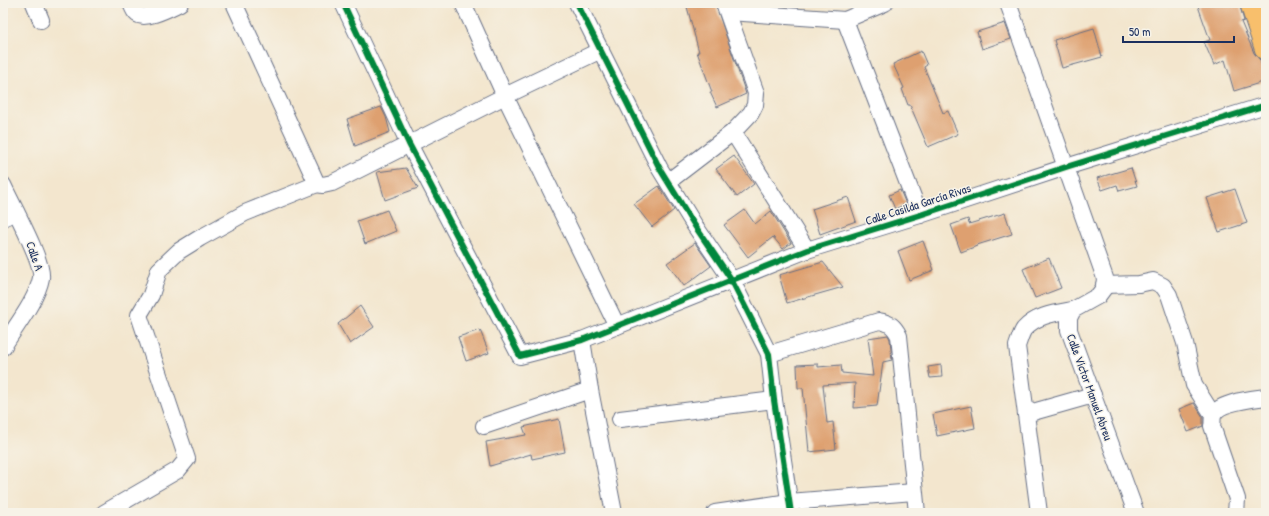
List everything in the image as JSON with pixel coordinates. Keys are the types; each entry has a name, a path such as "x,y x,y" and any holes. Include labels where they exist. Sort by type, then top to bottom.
{"main road":[{"path":"1251,3 1266,49"}],"street":[{"path":"34,3 41,20"},
{"path":"131,3 137,14 143,17 155,14 180,3"},
{"path":"234,3 317,184"},
{"path":"343,3 409,144"},
{"path":"463,3 505,96 617,326"},
{"path":"577,3 660,169 695,226 731,279 769,354 774,400 790,508"},
{"path":"668,181 733,132 751,113 755,105 756,93 726,8 845,20 885,3"},
{"path":"1008,3 1105,278 1104,288 1098,296 1073,310 1049,314 1036,319 1024,329 1016,346 1039,513"},
{"path":"845,20 920,215"},
{"path":"104,513 178,470 186,459 139,315 151,295 159,270 180,251 245,213 317,184 323,185 332,183 505,96 601,50"},
{"name":"Calle Casilda García Rivas","path":"409,144 520,356 582,340 731,279 807,250 1266,105"},
{"path":"733,132 807,250"},
{"name":"Calle A","path":"3,185 10,215 37,256 42,276 36,295 3,347"},
{"path":"1104,286 1138,284 1153,281 1163,286 1169,295 1184,343 1194,385 1213,415"},
{"name":"Calle Víctor Manuel Abreu","path":"1073,310 1069,318 1069,330 1136,513"},
{"path":"769,354 879,321 891,324 896,329 917,513"},
{"path":"582,340 590,390 614,513"},
{"path":"484,426 590,390"},
{"path":"1026,414 1093,395"},
{"path":"1236,513 1237,499 1212,426 1213,415 1219,408 1226,405 1266,397"},
{"path":"620,419 774,400"},
{"path":"714,513 790,508 914,492"}],"building":[{"path":"686,3 715,3 746,94 717,107 710,92 712,92 697,52 699,52"},
{"path":"1208,3 1239,3 1244,21 1241,22 1254,53 1260,60 1266,81 1234,91 1225,60 1214,65 1204,42 1210,40 1198,6"},
{"path":"1005,23 1011,39 982,49 977,32"},
{"path":"1094,28 1102,57 1062,68 1054,40"},
{"path":"921,51 927,65 924,67 943,113 948,111 958,134 928,147 910,105 908,105 902,89 904,88 893,64"},
{"path":"381,107 386,117 390,132 355,146 347,119"},
{"path":"734,156 754,184 737,197 716,169"},
{"path":"406,168 418,188 385,200 377,172"},
{"path":"1131,168 1137,186 1119,191 1117,185 1102,190 1097,178"},
{"path":"659,186 674,210 652,227 634,204"},
{"path":"1235,189 1247,223 1219,232 1207,198"},
{"path":"900,190 906,204 895,209 889,195"},
{"path":"848,197 856,221 820,234 812,209"},
{"path":"387,210 396,231 365,244 357,221"},
{"path":"745,210 755,224 771,211 791,243 783,249 773,237 748,257 724,225"},
{"path":"1005,213 1012,234 977,245 961,252 951,225 968,219 969,224"},
{"path":"923,241 934,270 909,280 898,251"},
{"path":"695,243 711,266 684,286 667,263"},
{"path":"1049,258 1061,288 1035,298 1023,269"},
{"path":"823,262 843,287 787,303 779,275"},
{"path":"360,306 374,327 350,344 338,324"},
{"path":"480,330 489,353 466,361 458,337"},
{"path":"888,335 890,339 892,360 883,362 877,406 854,408 855,383 823,385 827,423 833,422 836,449 809,452 803,388 798,388 797,365 818,364 818,367 841,365 842,373 873,376 868,338"},
{"path":"941,365 942,377 930,378 928,367"},
{"path":"1194,403 1203,417 1203,426 1188,432 1179,409"},
{"path":"971,406 975,428 937,436 933,414"},
{"path":"559,419 565,452 532,459 531,454 490,466 486,442 526,435 523,427"}],"cycle path":[{"path":"343,3 409,144 520,356 582,340 807,250 1266,105"},
{"path":"577,3 660,169 695,226 731,279 769,354 774,400 791,513"}]}
